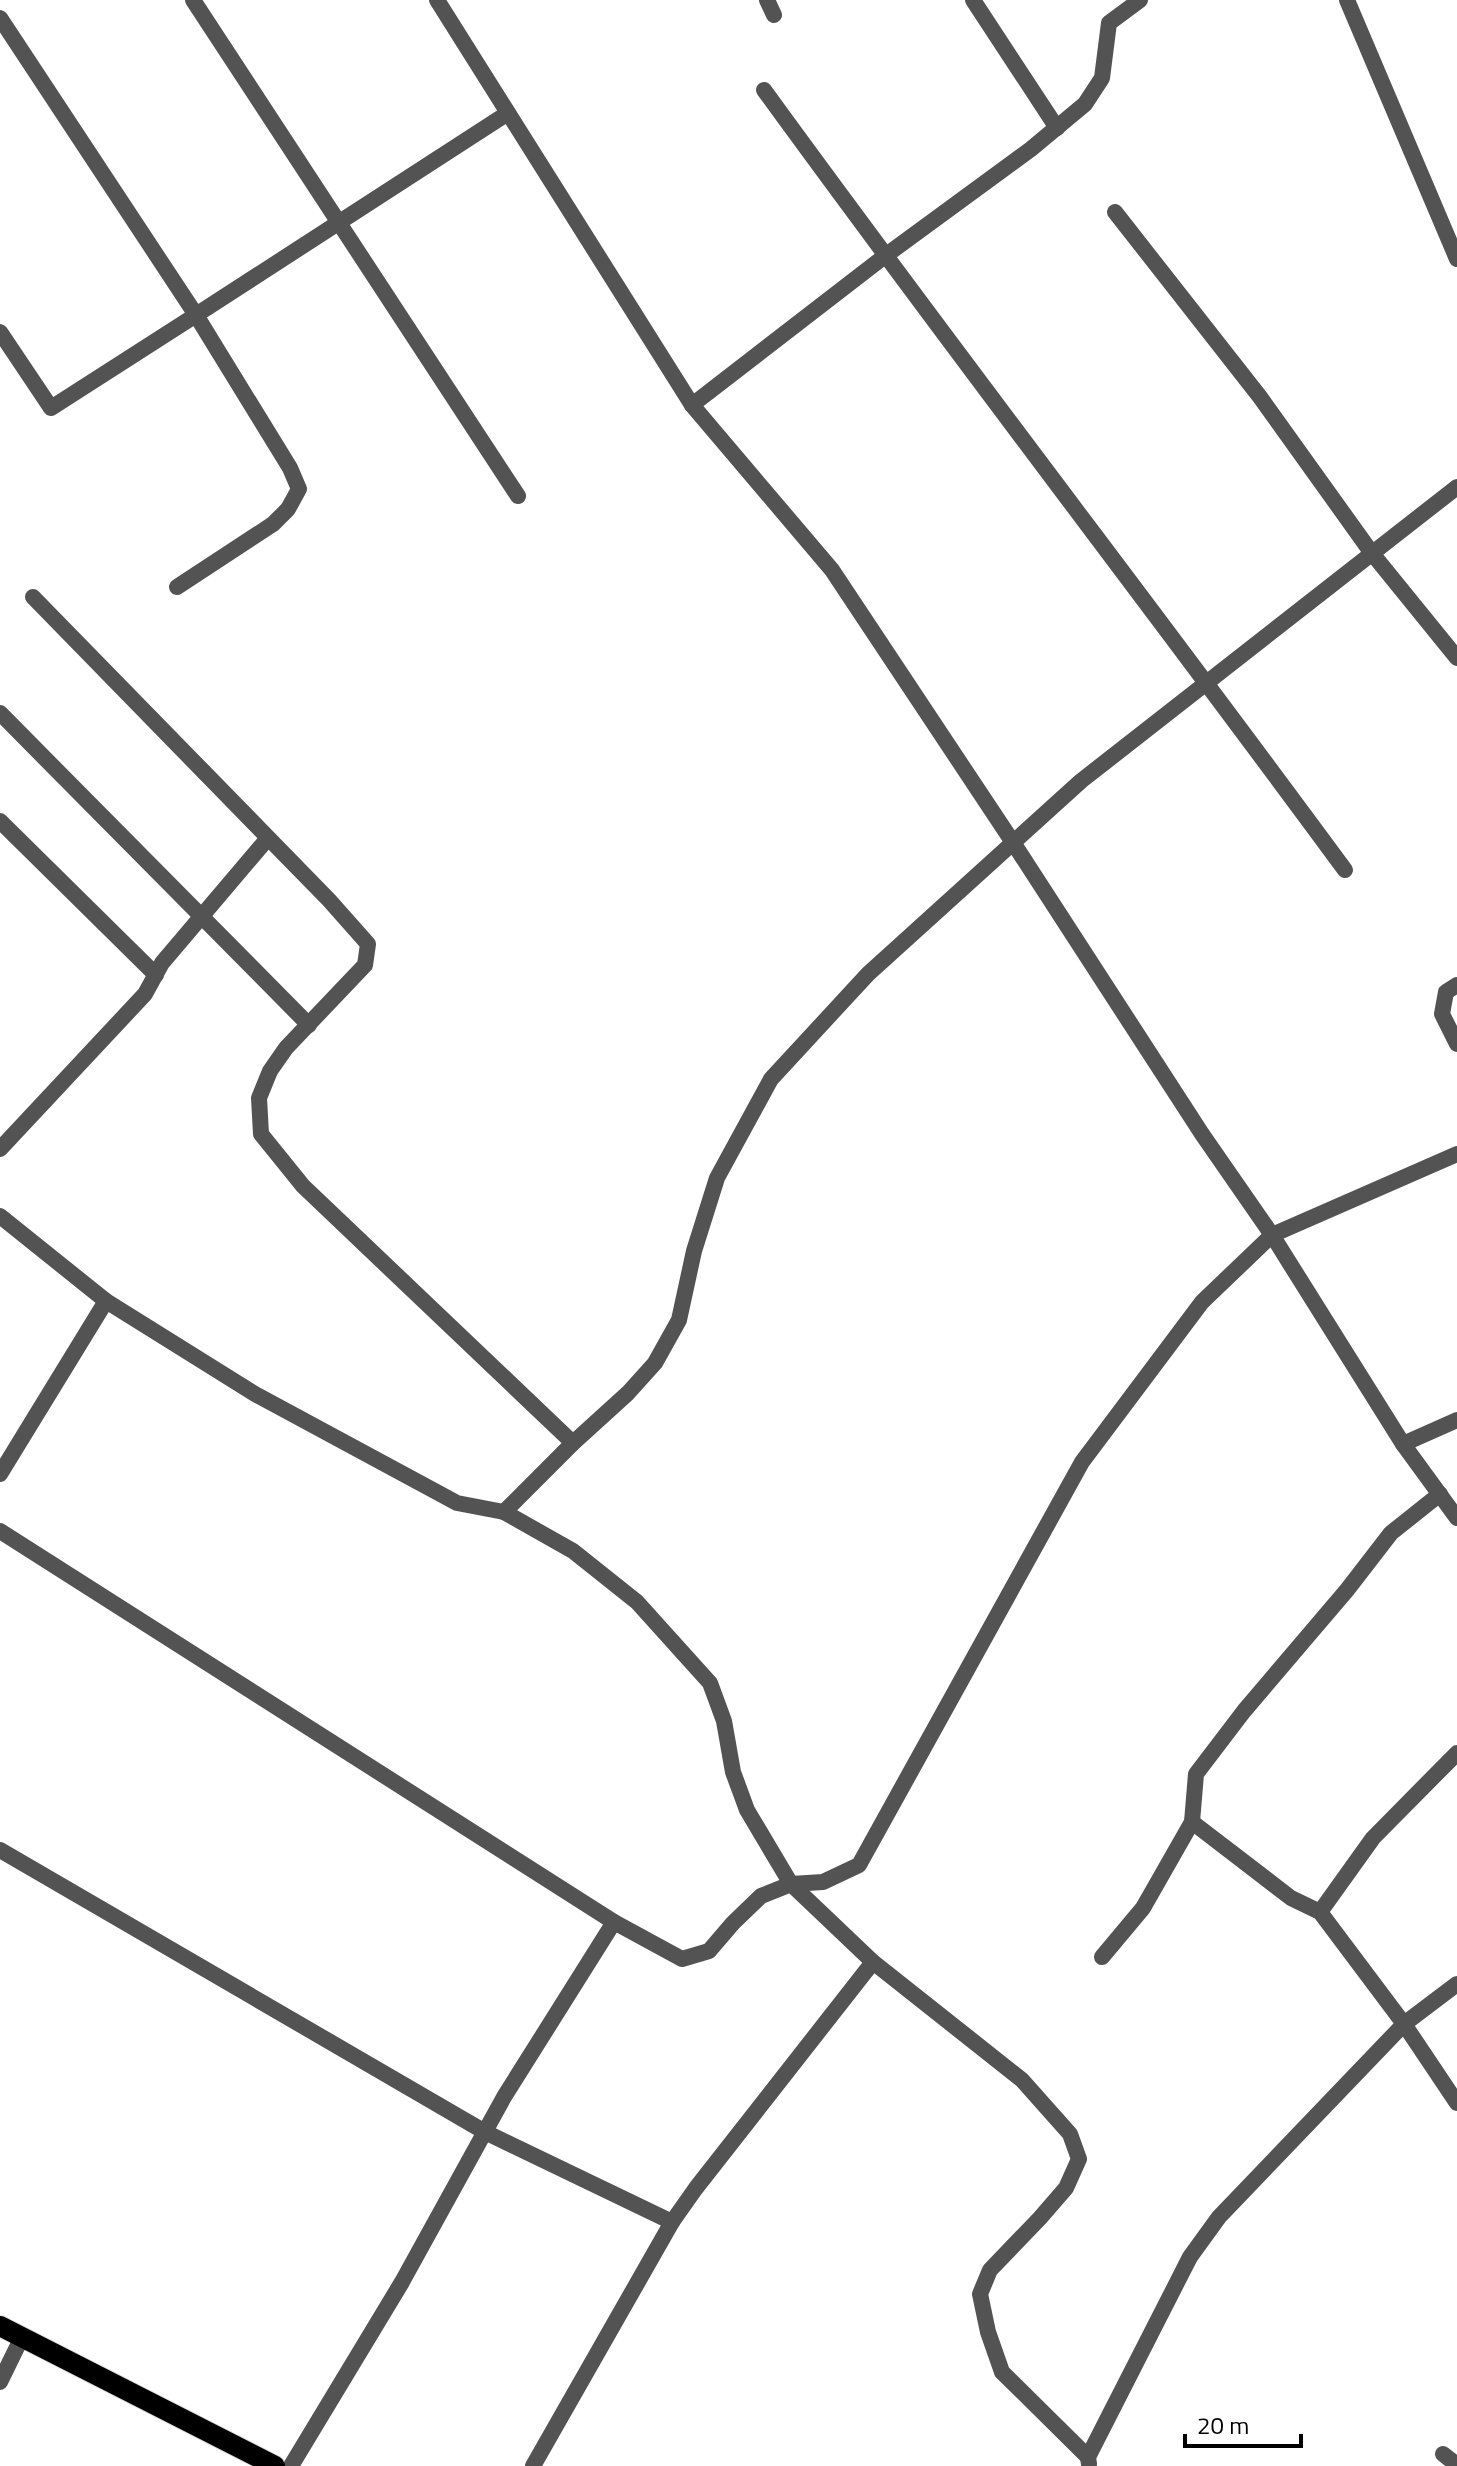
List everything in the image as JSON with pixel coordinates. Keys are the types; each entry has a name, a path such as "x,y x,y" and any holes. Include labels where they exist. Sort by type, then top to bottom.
{"main road":[{"path":"0,2326 275,2466"}],"street":[{"path":"193,0 518,496"},
{"path":"437,0 692,405 832,570 1202,1134 1272,1235 1403,1444 1457,1518"},
{"path":"973,0 1057,128"},
{"path":"692,405 885,256 1019,158 1085,104 1102,78 1109,23 1140,0"},
{"path":"1347,0 1457,259"},
{"path":"0,18 196,315 290,468 299,489 288,509 273,524 177,587"},
{"path":"764,90 1345,870"},
{"path":"0,332 51,408 508,113"},
{"path":"1115,212 1260,397 1371,552 1457,658"},
{"path":"504,1512 655,1363 679,1320 694,1251 717,1178 771,1079 868,974 1081,781 1457,487"},
{"path":"33,597 368,944 365,965 286,1048 270,1071 259,1098 261,1134 303,1186 573,1443"},
{"path":"0,713 309,1025"},
{"path":"0,821 156,975"},
{"path":"0,1149 145,994 162,963 268,838"},
{"path":"1457,985 1446,992 1442,1014 1457,1044"},
{"path":"0,1531 614,1922 682,1959 709,1951 761,1896 791,1884 823,1882 859,1865 1082,1462 1202,1302 1272,1235 1457,1154"},
{"path":"0,1216 106,1301 255,1394 457,1503 504,1512 573,1551 637,1602 710,1683 724,1721 733,1772 747,1810 791,1884 873,1962 1022,2080 1070,2134 1079,2159 1066,2188 990,2270 980,2294 988,2332 1002,2372 1089,2462 1190,2257 1219,2217 1404,2024 1457,1984"},
{"path":"0,1474 106,1301"},
{"path":"1403,1444 1457,1420"},
{"path":"1102,1957 1143,1908 1192,1822 1196,1774 1391,1533 1440,1494"},
{"path":"1320,1912 1373,1838 1457,1753"},
{"path":"1192,1822 1291,1898 1320,1912 1404,2024 1457,2103"},
{"path":"0,1850 485,2132 672,2222"},
{"path":"291,2466 402,2282 504,2097 614,1922"},
{"path":"533,2466 672,2222 873,1962"},
{"path":"0,2382 22,2337"},
{"path":"1443,2454 1457,2465"}]}
